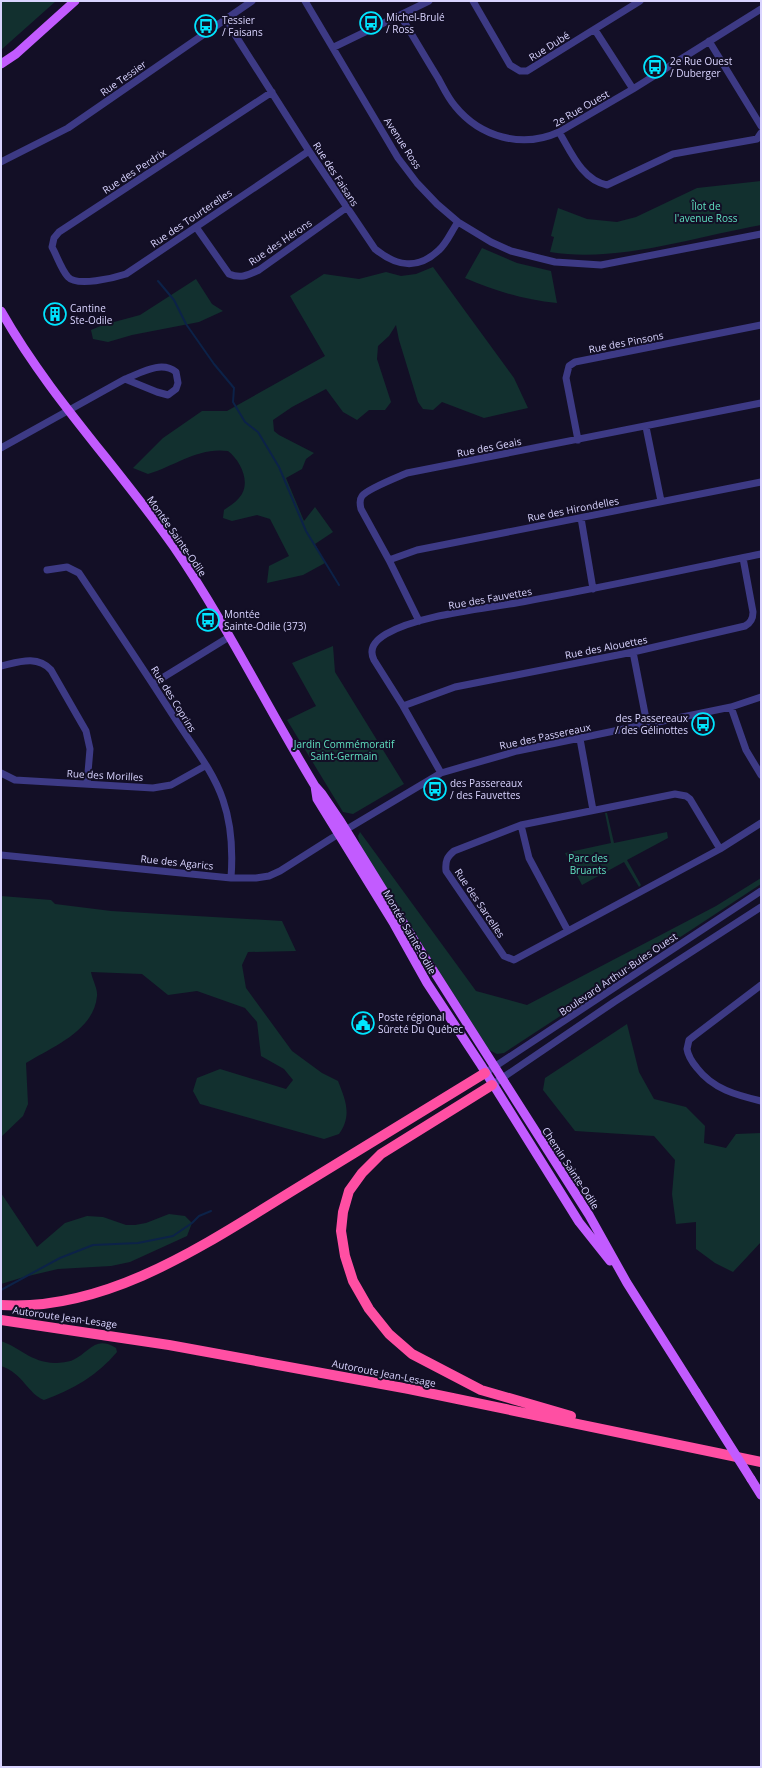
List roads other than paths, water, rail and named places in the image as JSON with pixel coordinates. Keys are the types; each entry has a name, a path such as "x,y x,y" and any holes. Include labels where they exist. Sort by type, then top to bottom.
{"highway":[{"path":"1,1305 15,1306 71,1299 141,1278 199,1248 485,1073"},
{"path":"492,1085 381,1154 362,1173 349,1191 343,1212 342,1231 345,1256 353,1280 369,1309 389,1334 412,1354 481,1390 639,1436"},
{"name":"Autoroute Jean-Lesage","path":"1,1320 169,1345 409,1389 761,1462"},
{"path":"719,1454 761,1466"}],"main road":[{"path":"1,64 16,54 75,1"},
{"path":"1,72 16,54"},
{"name":"Montée Sainte-Odile","path":"1,311 13,333 68,410 174,547 229,637 315,786 317,799 342,832 494,1068"},
{"name":"Montée Sainte-Odile","path":"342,832 427,983 492,1085"},
{"name":"Chemin Sainte-Odile","path":"494,1068 589,1215 626,1283 761,1495"},
{"name":"Chemin Sainte-Odile","path":"492,1085 579,1222 626,1283"}],"street":[{"name":"Rue Tessier","path":"1,162 68,128 252,1"},
{"name":"Avenue Ross","path":"305,1 334,47 398,158 437,204 458,222 480,236 511,251 566,264 601,265 761,234"},
{"path":"334,47 429,1"},
{"name":"Rue Dubé","path":"473,1 510,65 520,71 528,71 640,1"},
{"name":"2e Rue Ouest","path":"400,15 455,106 471,123 502,138 531,140 548,137 559,132 633,89 761,8"},
{"name":"Rue des Faisans","path":"225,19 346,208 375,248 388,259 403,265 421,261 439,250 458,222"},
{"path":"594,30 633,89"},
{"path":"709,41 761,126"},
{"name":"Rue des Perdrix","path":"77,282 68,278 52,247 54,238 59,232 272,92"},
{"path":"559,132 587,176 599,183 607,185 673,154 757,139 761,133"},
{"name":"Rue des Tourterelles","path":"77,282 108,279 126,274 309,151"},
{"name":"Rue des Hérons","path":"196,227 229,274 237,277 244,277 259,270 346,208"},
{"name":"Rue des Pinsons","path":"578,440 566,378 569,366 574,362 761,325"},
{"path":"1,448 126,379 162,366 171,368 176,372 178,383 176,389 168,395 126,379"},
{"name":"Rue des Geais","path":"419,621 389,560 361,509 360,501 362,496 366,493 394,478 407,473 761,403"},
{"path":"646,426 660,501"},
{"name":"Rue des Hirondelles","path":"389,560 417,550 761,482"},
{"path":"581,518 593,589"},
{"name":"Rue des Fauvettes","path":"441,773 403,706 371,654 372,647 378,640 387,634 419,621 593,589 761,554"},
{"name":"Rue des Alouettes","path":"403,706 455,687 633,652 749,623 753,617 753,612 743,558"},
{"name":"Rue des Coprins","path":"47,570 68,567 79,573 154,683 218,787 227,814 233,849 231,878"},
{"path":"154,683 229,637"},
{"path":"633,652 647,724"},
{"path":"1,666 37,660 45,664 51,670 86,731 89,739 87,784"},
{"name":"Rue des Passereaux","path":"342,832 441,773 517,751 731,707 761,697"},
{"path":"731,707 746,750 761,775"},
{"path":"580,739 594,810"},
{"name":"Rue des Morilles","path":"1,772 15,780 162,787 205,766"},
{"name":"Rue des Sarcelles","path":"720,849 686,796 676,794 521,825 454,850 448,856 445,863 446,870 504,956 514,960 720,849 761,822"},
{"path":"521,825 529,858 568,931"},
{"name":"Rue des Agarics","path":"1,855 231,878 256,878 269,876 280,871 342,832"},
{"name":"Boulevard Arthur-Buies Ouest","path":"485,1073 761,891"},
{"name":"Boulevard Arthur-Buies Ouest","path":"492,1085 614,1002 761,907"},
{"path":"761,986 689,1040 686,1049 692,1062 709,1081 730,1093 761,1101"}],"waterway":[{"path":"158,281 174,300 186,324 214,364 234,388 233,402 245,422 258,432 279,467 306,531 339,585"},
{"path":"1,1290 60,1258 93,1245 138,1243 173,1236 192,1223 199,1216 211,1211"}],"place":[{"name":"Michel-Brulé / Ross","path":"371,23"},
{"name":"Tessier / Faisans","path":"206,26"},
{"name":"2e Rue Ouest / Duberger","path":"655,67"},
{"name":"Cantine Ste-Odile","path":"55,314"},
{"name":"Montée Sainte-Odile (373)","path":"208,620"},
{"name":"des Passereaux / des Gélinottes","path":"703,724"},
{"name":"des Passereaux / des Fauvettes","path":"435,789"},
{"name":"Poste régional Sûreté Du Québec","path":"363,1023"}],"park label":[{"name":"Îlot de l'avenue Ross","path":"706,212"},
{"name":"Jardin Commémoratif Saint-Germain","path":"344,750"},
{"name":"Parc des Bruants","path":"588,864"}]}
